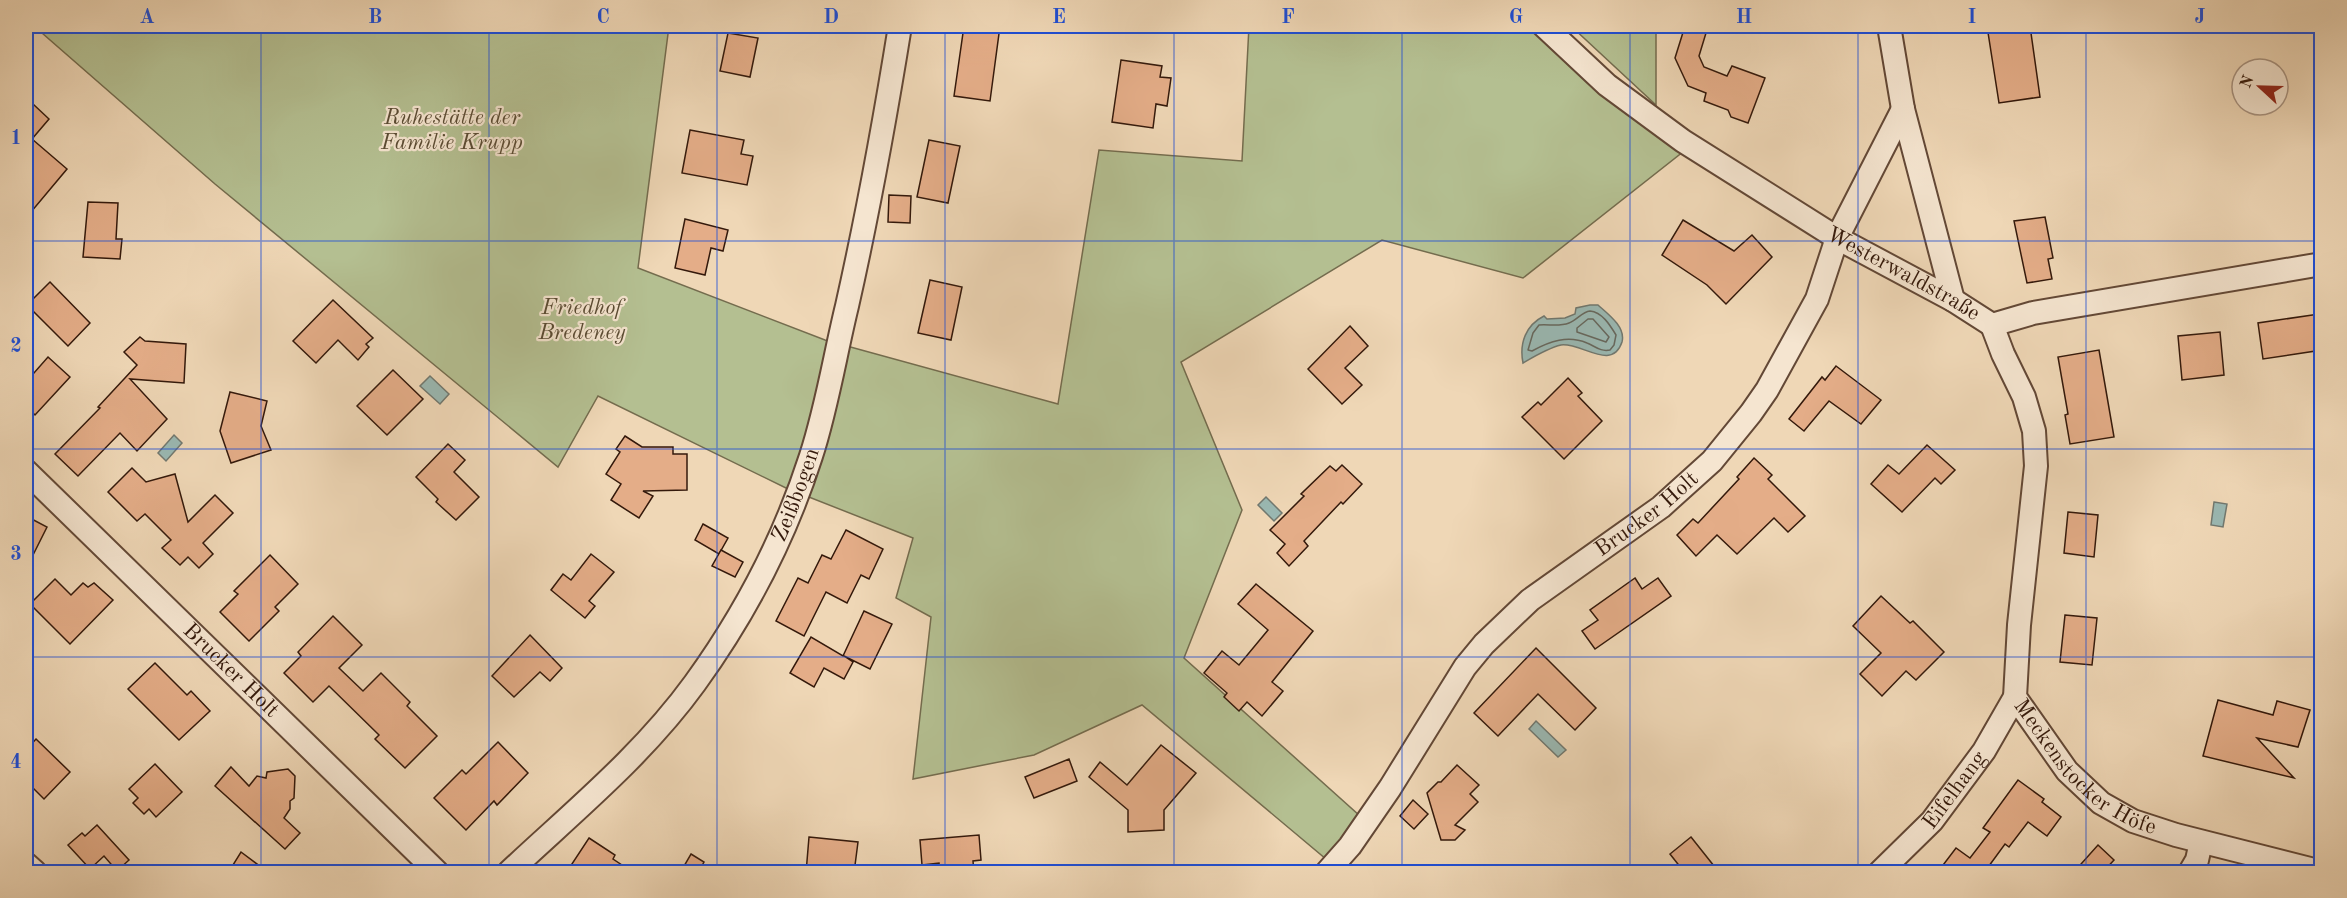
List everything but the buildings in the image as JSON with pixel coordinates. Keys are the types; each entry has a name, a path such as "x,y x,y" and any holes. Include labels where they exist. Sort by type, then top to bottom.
{"street":[{"name":"Zeißbogen","path":"509,873 658,729 695,682 759,581 789,518 812,455 862,240 900,26"},
{"name":"Westerwaldstraße","path":"1544,26 1607,86 1683,141 1837,238 1953,300 1992,325 2033,314 2322,264"},
{"path":"1889,26 1903,110 1953,300"},
{"name":"Brucker Holt","path":"1327,873 1350,846 1390,788 1465,667 1484,644 1530,600 1661,507 1712,461 1731,439 1767,390 1817,299 1837,238 1903,110"},
{"name":"Meckenstocker Höfe","path":"1992,325 2024,397 2034,431 2036,466 2019,625 2015,697 2067,771 2101,803 2133,820 2201,842 2322,872"},
{"name":"Brucker Holt","path":"26,471 427,868"},
{"name":"Eifelhang","path":"1880,873 1932,820 1984,751 2015,697"},
{"path":"2190,873 2201,842"},
{"path":"26,864 35,873"}],"green space":[{"path":"34,26 669,26 638,268 825,340 1058,404 1099,150 1242,161 1249,26 1556,26 1587,59 1698,140 1523,278 1382,240 1181,362 1242,510 1184,658 1370,825 1326,859 1142,705 1034,755 913,779 931,617 896,598 913,538 786,488 598,396 558,467 215,184"},
{"path":"1571,26 1656,26 1656,105"}],"water":[{"path":"1598,305 1619,326 1623,336 1617,351 1611,355 1604,355 1578,347 1561,345 1546,350 1523,363 1523,342 1533,324 1544,316 1547,319 1565,318 1575,314 1576,308"},
{"path":"430,376 449,394 440,404 420,386"},
{"path":"174,435 182,443 166,461 158,453"},
{"path":"1266,497 1282,513 1274,521 1258,505"},
{"path":"2214,502 2227,504 2223,527 2211,525"},
{"path":"1536,721 1566,750 1558,757 1529,729"}],"park label":[{"name":"Ruhestätte der Familie Krupp","path":"452,130"},
{"name":"Friedhof Bredeney","path":"582,320"}]}
